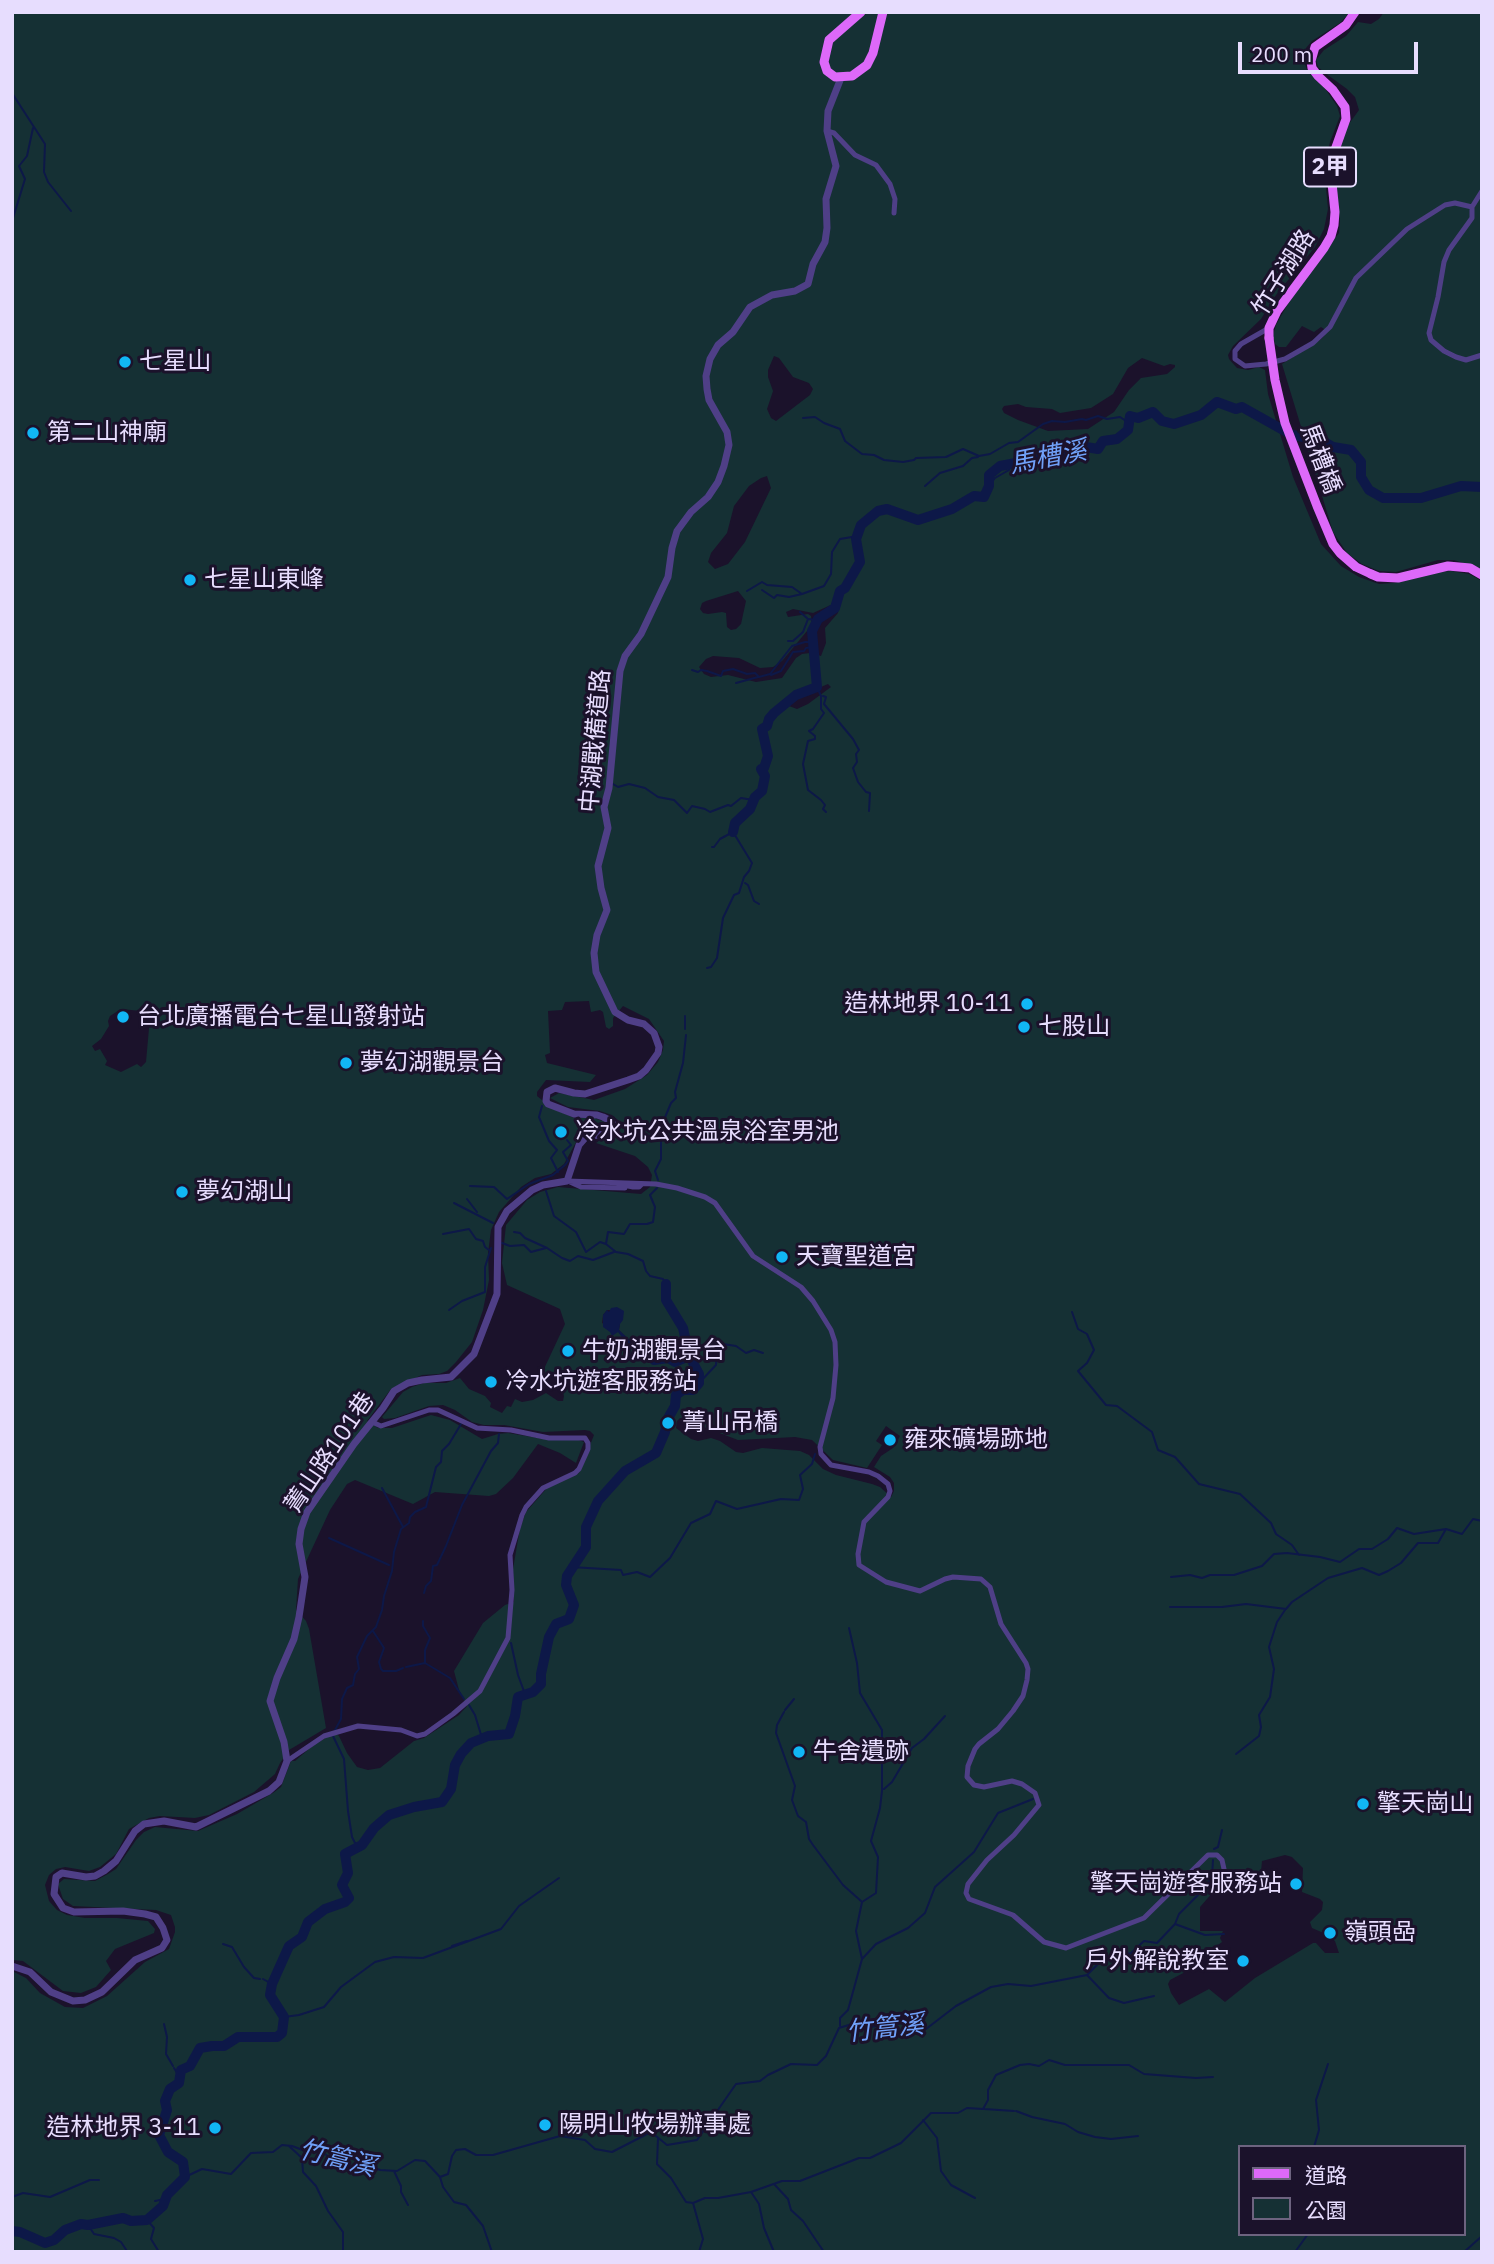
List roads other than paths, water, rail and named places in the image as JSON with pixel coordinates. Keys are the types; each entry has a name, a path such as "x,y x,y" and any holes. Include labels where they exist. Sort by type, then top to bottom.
{"main road":[{"path":"862,12 829,40 824,58 827,71 831,75 841,78 852,76 867,65 873,53 883,12"},
{"name":"竹子湖路","path":"1269,333 1277,311 1324,248 1334,225 1330,164 1346,119 1345,107 1334,90 1312,68 1311,61 1315,47 1346,25 1355,12"},
{"name":"馬槽橋","path":"1269,333 1275,380 1285,423 1329,535 1340,553 1356,567 1378,577 1398,578 1448,566 1470,568 1482,575"}],"street":[{"name":"中湖戰備道路","path":"567,1181 579,1145 593,1135 611,1133 615,1125 597,1115 574,1114 548,1104 547,1092 555,1088 585,1094 639,1076 650,1064 659,1047 654,1033 644,1024 628,1020 615,1012 596,972 594,953 597,935 607,910 598,866 608,828 604,807 609,788 620,671 625,656 641,634 668,577 677,531 691,512 708,497 724,466 729,445 727,432 709,400 706,389 710,359 718,345 733,332 750,307 772,295 795,291 808,284 813,264 825,243 826,199 836,166 827,131 828,111 841,78"},
{"path":"827,131 834,132 855,155 876,165 890,184 895,199 894,213"},
{"path":"1482,191 1472,207 1469,224 1449,250 1444,262 1429,333 1431,340 1444,352 1466,360 1482,355"},
{"path":"1269,333 1241,344 1235,351 1235,359 1241,365 1266,364 1285,359 1313,343 1330,327 1356,278 1407,229 1445,205 1455,203 1472,207"},
{"path":"567,1181 581,1187 639,1189 642,1184"},
{"path":"567,1181 677,1188 715,1203 753,1256 802,1287 831,1330 835,1342 836,1365 833,1398 820,1447 821,1454 824,1461 831,1465 878,1476 885,1480 890,1491 864,1522 858,1554 859,1565 886,1582 920,1591 945,1579 972,1577 981,1579 990,1587 1001,1624 1028,1669 1023,1696 998,1729 979,1744 966,1772 969,1780 977,1786 1012,1781 1030,1788 1038,1798 1039,1805 968,1884 966,1893 969,1899 1013,1914 1026,1924 1037,1938 1052,1946 1066,1948 1144,1918 1208,1856 1217,1855 1224,1869"},
{"path":"567,1181 633,1187"},
{"name":"菁山路101巷","path":"287,1761 284,1742 270,1701 294,1639 299,1617 304,1577 299,1544 307,1512 394,1391 408,1383 452,1377 474,1354 497,1294 498,1227 507,1211 532,1190 543,1185 567,1181"},
{"path":"621,1188 639,1187 642,1184"},
{"path":"12,1966 30,1972 51,1992 73,2001 85,2000 102,1992 135,1960 162,1948 167,1940 163,1928 156,1917 123,1911 74,1912 63,1908 54,1894 56,1877 62,1873 86,1877 104,1871 116,1861 135,1831 144,1824 164,1821 196,1827 269,1791 279,1782 287,1761 324,1736 358,1726 395,1730 417,1736 425,1734 480,1691 508,1638 512,1590 510,1555 522,1515 543,1488 579,1469 588,1449 585,1438 549,1437 502,1428 477,1428 438,1410 429,1410 381,1426 372,1422"}],"waterway":[{"path":"12,93 45,144 44,172 48,182 71,211"},
{"path":"12,238 13,218 25,179 19,166 27,156 33,128"},
{"name":"馬槽溪","path":"733,832 735,823 750,809 755,797 762,791 765,776 761,769 764,768 768,756 762,729 767,726 774,713 796,695 817,687 812,631 818,619 835,608 840,591 845,588 860,562 856,539 861,525 878,511 887,509 918,520 952,509 974,496 984,497 989,486 989,475 1000,466 1028,464 1043,457 1052,459 1059,455 1076,453 1086,447 1098,449 1103,441 1117,439 1128,430 1130,416 1138,418 1153,412 1162,421 1174,424 1201,415 1217,402 1236,409 1242,407 1292,435 1321,440 1333,447 1351,450 1361,462 1361,477 1369,490 1383,498 1421,498 1461,486 1482,487"},
{"path":"803,418 815,417 840,429 845,441 862,454 903,462 916,458 946,457 963,449 979,456 990,454 1009,443 1018,442 1043,424 1052,421 1086,420 1098,416 1107,419 1120,417 1129,423"},
{"path":"925,486 940,473 963,466 972,458 978,457"},
{"path":"989,486 995,478 1009,470 1011,464"},
{"path":"747,591 762,582 767,585 792,587 802,594 824,586 831,574 832,552 840,539 858,536"},
{"path":"762,590 774,598 777,595 789,597 802,594"},
{"path":"800,612 807,618"},
{"path":"788,641 793,641 803,632 808,619 817,620"},
{"path":"692,670 721,676 723,671 733,669 747,674 755,673 759,677 770,674 792,646 814,642"},
{"path":"771,675 781,671 793,652 814,647"},
{"path":"736,683 758,677"},
{"path":"817,687 824,713 809,731 815,739 808,741 803,764 808,790 821,800 826,812"},
{"path":"823,696 826,697 824,704 859,750 853,768 858,782 870,793 869,811"},
{"path":"613,784 618,787 629,784 645,788 658,797 674,800 687,813 692,806 710,812 731,806 741,798 753,800"},
{"path":"707,968 711,967 717,958 723,918 734,895 739,893 752,863 733,832 712,847"},
{"path":"745,883 754,901 759,904"},
{"path":"685,1016 685,1029"},
{"path":"658,1180 655,1171 661,1159 661,1127 671,1103 676,1098 686,1035"},
{"path":"542,1106 539,1117 549,1141 557,1150 551,1158 558,1172"},
{"path":"470,1186 494,1187 507,1199 529,1184 553,1175 565,1165 568,1161 563,1152 571,1145 567,1140"},
{"path":"657,1188 650,1195 655,1207 653,1222 630,1224 624,1234 608,1232 606,1244 616,1252 643,1261 650,1276 663,1279 666,1284"},
{"path":"546,1191 554,1216 576,1232 586,1252 600,1242 606,1244"},
{"path":"467,1199 477,1212"},
{"path":"454,1203 493,1223"},
{"path":"443,1234 469,1229 489,1250"},
{"path":"514,1232 570,1261 578,1256 593,1260 614,1252"},
{"path":"502,1243 510,1246 524,1245 531,1252 546,1248"},
{"path":"449,1310 462,1301 485,1292 485,1267 491,1248"},
{"path":"666,1284 666,1300 683,1328 687,1357"},
{"path":"1072,1312 1078,1329 1087,1334 1094,1350 1087,1363 1078,1371 1106,1405 1117,1406 1152,1432 1158,1450 1175,1457 1199,1484 1240,1494 1271,1523 1276,1534 1292,1545 1299,1555"},
{"path":"699,1383 716,1365 717,1346 723,1344 736,1346 746,1353 754,1350 763,1353"},
{"path":"12,2231 45,2243 54,2240 65,2230 81,2224 123,2218 131,2221 147,2220 163,2206 167,2195 185,2177 183,2162 168,2152 159,2135 167,2110 165,2101 170,2089 179,2083 181,2070 190,2066 200,2048 224,2046 238,2037 277,2037 282,2033 284,2017 270,1995 272,1984 289,1946 302,1937 308,1922 325,1909 349,1898 342,1885 348,1873 345,1854 362,1845 374,1828 389,1815 442,1802 451,1789 455,1765 461,1754 471,1743 488,1736 509,1734 518,1697 533,1692 541,1684 549,1637 556,1624 569,1619 574,1605 566,1585 567,1576 586,1547 586,1527 598,1501 625,1471 656,1453 667,1420 675,1406 676,1395 683,1390 693,1390 699,1383 699,1374 691,1359 687,1357 675,1362 668,1358 654,1360"},
{"path":"335,1730 341,1719 342,1699 347,1688 353,1685 359,1669 357,1657 367,1636 376,1627 382,1610 401,1529 409,1523 415,1512 426,1507 442,1451 461,1424"},
{"path":"424,1593 431,1581 433,1566 437,1565 462,1505 498,1443 499,1434"},
{"path":"571,1567 621,1570 623,1575 637,1572 650,1577 670,1558 691,1523 710,1514 716,1501 737,1509 781,1499 799,1500 803,1489 800,1475 812,1464 815,1454"},
{"path":"382,1488 403,1527"},
{"path":"1171,1577 1234,1575 1262,1566 1274,1554 1287,1553 1340,1562 1359,1549 1372,1549 1388,1539 1397,1528 1414,1534 1446,1529 1462,1534 1473,1519 1482,1521"},
{"path":"1170,1607 1246,1604 1286,1609 1328,1578 1362,1568 1379,1575 1388,1571 1401,1563 1418,1543 1438,1543 1446,1529"},
{"path":"329,1538 389,1565"},
{"path":"1236,1754 1259,1736 1259,1715 1270,1697 1274,1669 1269,1647 1277,1622 1285,1610"},
{"path":"423,1621 430,1638 425,1650 425,1663"},
{"path":"840,2026 840,2018 848,2010 862,1959 856,1931 862,1902 876,1893 878,1857 871,1841 882,1791 882,1730 860,1693 849,1628"},
{"path":"373,1631 384,1648 379,1662 381,1669 396,1671 403,1668"},
{"path":"511,1643 525,1694"},
{"path":"406,1667 425,1663 450,1678 464,1699"},
{"path":"785,1710 794,1699"},
{"path":"469,1705 482,1738"},
{"path":"784,1712 776,1733 795,1786 792,1800 798,1816 806,1822 813,1845 843,1885 861,1901"},
{"path":"884,1789 892,1782 912,1748 945,1716"},
{"path":"333,1736 344,1759 348,1811 352,1837 357,1847"},
{"path":"862,1959 876,1944 908,1928 925,1913 935,1887 974,1852 998,1813 1033,1799"},
{"name":"竹篙溪","path":"1214,1849 1218,1847 1222,1830"},
{"name":"竹篙溪","path":"185,2177 202,2169 231,2174 251,2153 273,2152 282,2145 308,2152 316,2149 328,2156 334,2164 357,2167 364,2164 380,2170 397,2171 415,2160 425,2161 440,2177 448,2174 456,2150 465,2149 476,2155 493,2155 560,2136 585,2140 595,2149 612,2152 651,2132 667,2145 697,2140 736,2084 760,2081 791,2064 817,2065 826,2056 839,2028 852,2024 861,2028 904,2023 926,2029 956,2006 991,1987 1008,1984 1031,1986 1087,1975 1103,1959 1131,1953 1144,1941 1157,1943 1212,1877 1213,1860"},
{"path":"284,2017 324,2007 341,1987 375,1962 394,1957 423,1958 501,1929 519,1906 559,1878"},
{"path":"1175,1924 1205,1935 1224,1934"},
{"path":"452,1946 467,1941"},
{"path":"223,1944 232,1947 244,1967 254,1978 260,1979"},
{"path":"1087,1975 1109,1998 1124,2003 1154,1996"},
{"path":"263,1979 272,1984"},
{"path":"164,2024 167,2037 166,2054 173,2066"},
{"path":"988,2090 996,2075 1020,2065 1039,2066 1049,2060 1065,2065 1129,2065 1144,2074 1213,2077"},
{"path":"1315,2145 1319,2130 1316,2100 1328,2064"},
{"path":"174,2068 179,2076"},
{"path":"658,2138 657,2164 671,2178 686,2202 693,2203 705,2198 751,2192 782,2181 800,2181 859,2158 870,2158 901,2143 931,2113 958,2113 967,2108 983,2109 988,2100 988,2091"},
{"path":"984,2109 1014,2111"},
{"path":"1016,2111 1065,2124 1078,2132 1095,2137 1111,2139 1138,2136"},
{"path":"923,2120 937,2138 941,2171 951,2185 975,2198"},
{"path":"289,2146 302,2158 303,2172 316,2186 328,2211 343,2232 343,2252"},
{"path":"394,2171 408,2205"},
{"path":"440,2177 443,2187 454,2202 466,2205 483,2226 492,2252"},
{"path":"12,2197 23,2193 50,2197 90,2180 99,2180"},
{"path":"774,2184 788,2199 791,2210 803,2221 824,2252"},
{"path":"751,2192 759,2204 764,2228 774,2252"},
{"path":"155,2201 165,2199"},
{"path":"693,2203 703,2239 699,2252"},
{"path":"147,2220 154,2228 151,2239 159,2252"},
{"path":"88,2225 94,2234 114,2238 121,2242 127,2251 133,2252"},
{"path":"1295,2252 1307,2236"},
{"path":"1464,2252 1482,2236"}],"place":[{"name":"七星山","path":"125,362"},
{"name":"第二山神廟","path":"33,433"},
{"name":"七星山東峰","path":"190,580"},
{"name":"造林地界 10-11","path":"1027,1004"},
{"name":"台北廣播電台七星山發射站","path":"123,1017"},
{"name":"七股山","path":"1024,1027"},
{"name":"夢幻湖觀景台","path":"346,1063"},
{"name":"冷水坑公共溫泉浴室男池","path":"561,1132"},
{"name":"夢幻湖山","path":"182,1192"},
{"name":"天寶聖道宮","path":"782,1257"},
{"name":"牛奶湖觀景台","path":"568,1351"},
{"name":"冷水坑遊客服務站","path":"491,1382"},
{"name":"菁山吊橋","path":"668,1423"},
{"name":"雍來礦場跡地","path":"890,1440"},
{"name":"牛舍遺跡","path":"799,1752"},
{"name":"擎天崗山","path":"1363,1804"},
{"name":"擎天崗遊客服務站","path":"1296,1884"},
{"name":"嶺頭喦","path":"1330,1933"},
{"name":"戶外解說教室","path":"1243,1961"},
{"name":"陽明山牧場辦事處","path":"545,2125"},
{"name":"造林地界 3-11","path":"215,2128"}]}
